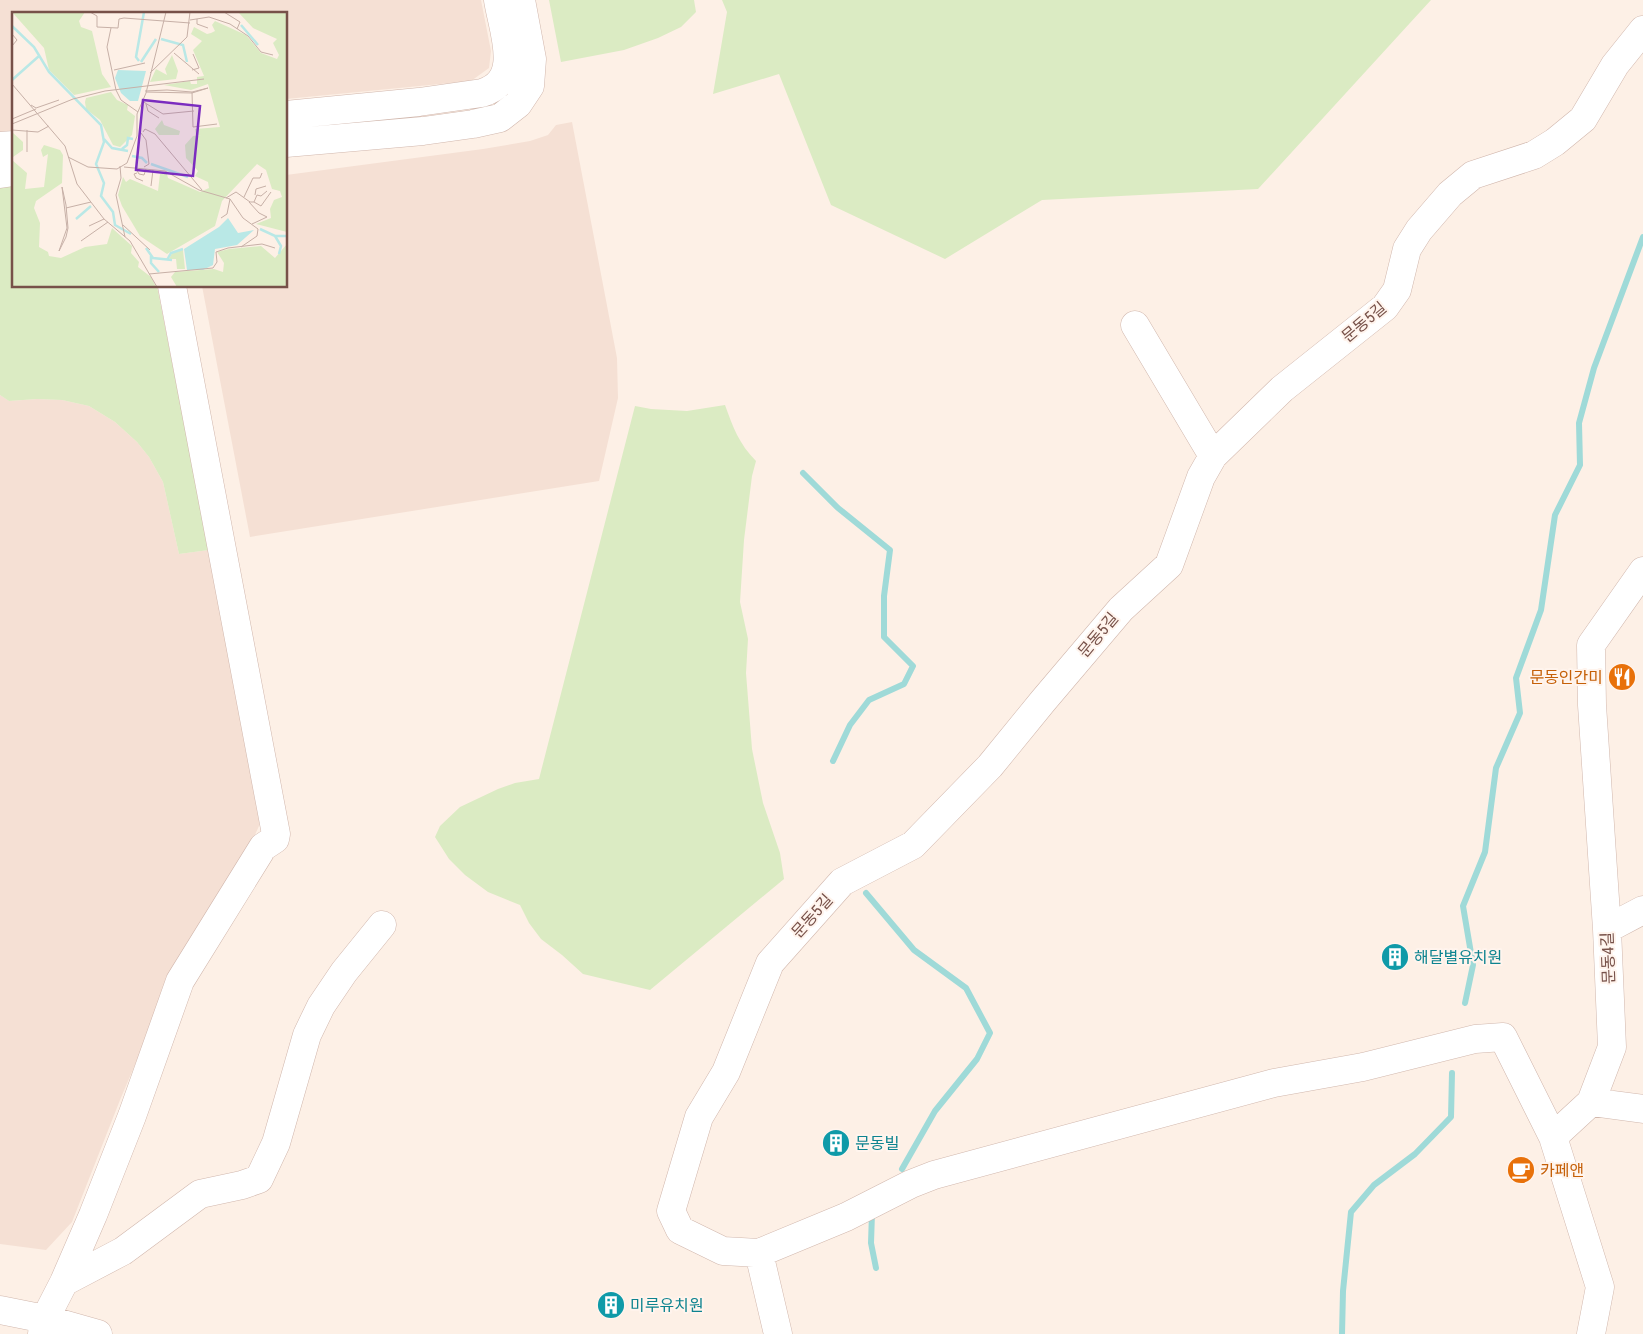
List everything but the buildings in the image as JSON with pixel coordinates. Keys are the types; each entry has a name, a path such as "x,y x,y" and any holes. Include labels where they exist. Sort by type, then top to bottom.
{"street":[{"path":"288,115 419,102 492,90 500,83 509,61 498,0"},
{"path":"288,143 423,131 500,118 518,104 530,86 532,59 520,0"},
{"name":"문동5길","path":"759,1252 723,1251 714,1247 680,1230 671,1211 699,1117 726,1072 770,963 842,882 913,845 990,766 1121,609 1169,565 1201,477 1213,456 1282,388 1385,307 1397,290 1407,248 1419,230 1450,194 1473,175 1534,155 1555,142 1583,119 1615,65 1643,30"},
{"path":"44,1326 93,1215 132,1116 180,981 262,847 275,839 276,834 172,288"},
{"path":"1135,325 1213,456"},
{"name":"문동4길","path":"1554,1137 1591,1102 1612,1047 1607,929 1592,705 1591,645 1643,571"},
{"path":"1607,929 1643,910"},
{"path":"64,1282 123,1251 200,1194 242,1185 259,1179 276,1144 307,1035 318,1013 344,972 382,925"},
{"path":"778,1334 759,1252 846,1217 911,1184 934,1175 1274,1083 1363,1067 1475,1039 1503,1037 1554,1137 1600,1287 1591,1334"},
{"path":"1591,1102 1643,1109"},
{"path":"0,1310 44,1326 98,1334"}],"shaded area":[{"path":"0,0 481,0 491,51 489,68 471,81 288,99 288,12 12,12 12,130 0,132"},
{"path":"572,122 617,358 618,398 599,481 250,537 202,288 288,288 288,175 530,141 548,135 556,125"},
{"path":"0,395 9,401 62,400 89,406 115,422 137,442 149,457 163,482 179,554 209,550 260,802 259,826 248,850 167,989 120,1100 72,1222 46,1250 0,1244"}],"green space":[{"path":"549,0 694,0 696,12 681,27 658,38 624,50 561,62"},
{"path":"722,0 1431,0 1258,189 1042,200 945,259 831,205 779,74 713,94 727,12"},
{"path":"12,185 12,288 157,288 209,550 179,554 163,482 149,457 137,442 115,422 89,406 62,400 9,401 0,395 0,187"},
{"path":"725,405 741,442 756,461 752,476 744,540 740,602 748,639 746,673 752,749 763,803 780,853 784,879 650,990 583,974 541,939 529,923 520,905 488,892 465,875 449,859 435,837 440,826 460,807 498,789 515,783 539,779 635,406 687,411"}],"waterway":[{"path":"1465,1003 1473,965 1463,906 1485,852 1496,768 1520,713 1516,678 1541,610 1555,515 1580,465 1579,423 1594,368 1643,237"},
{"path":"803,473 838,508 890,550 884,596 884,637 913,666 904,684 869,700 850,725 833,761"},
{"path":"866,893 914,950 966,988 990,1033 977,1059 935,1111 902,1169"},
{"path":"1342,1334 1343,1291 1351,1212 1374,1185 1415,1154 1451,1117 1452,1073"},
{"path":"872,1213 871,1243 876,1268"}],"place":[{"name":"문동인간미","path":"1622,677"},
{"name":"해달별유치원","path":"1395,957"},
{"name":"문동빌","path":"836,1143"},
{"name":"카페앤","path":"1521,1170"},
{"name":"미루유치원","path":"611,1305"}]}
